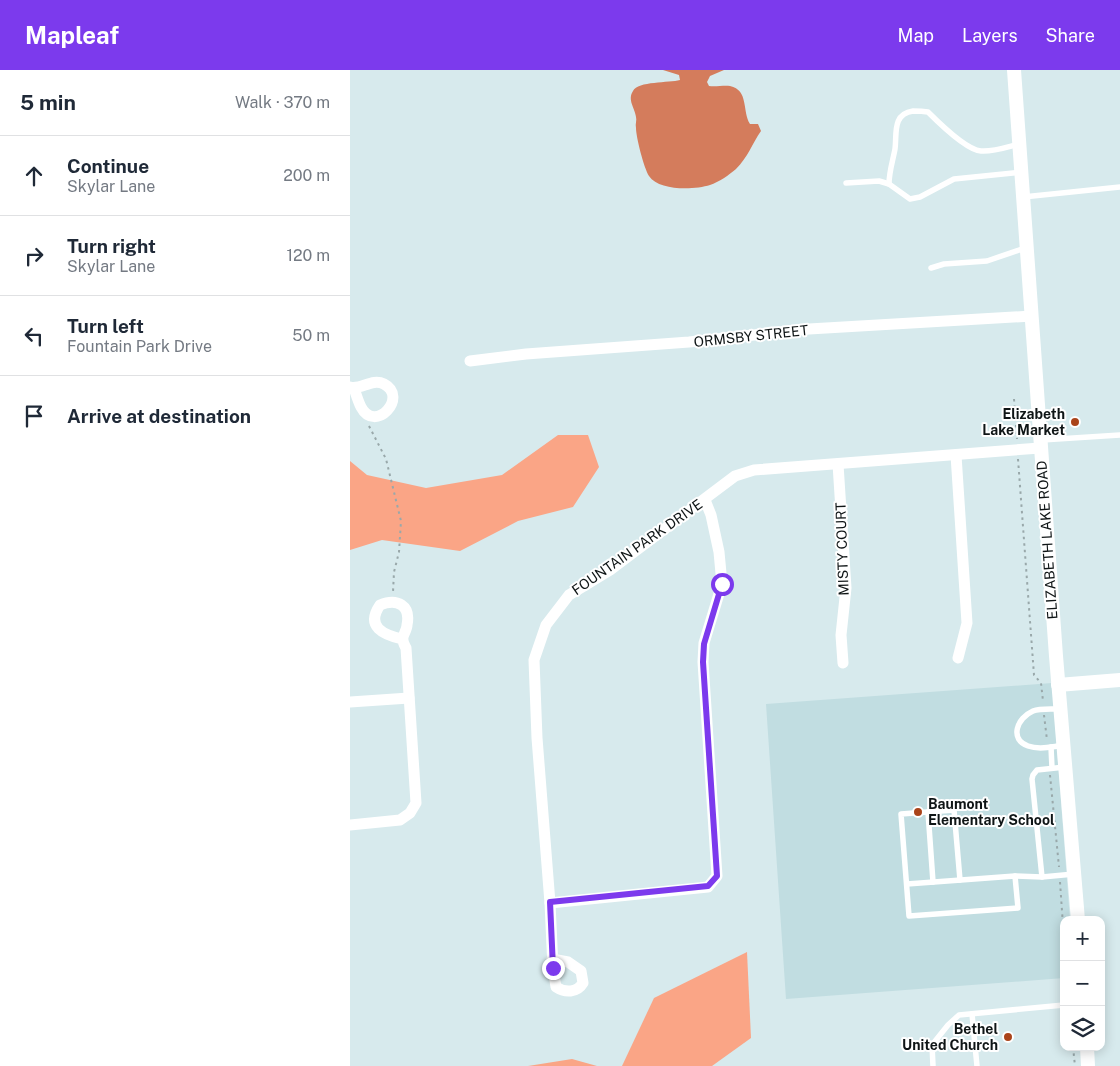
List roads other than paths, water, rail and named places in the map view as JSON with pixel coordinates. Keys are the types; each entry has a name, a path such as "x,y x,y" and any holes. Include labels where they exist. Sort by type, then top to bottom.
{"street":[{"name":"ELIZABETH LAKE ROAD","path":"1014,70 1060,709 1054,747 1055,768 1074,874 1078,916"},
{"name":"ORMSBY STREET","path":"470,360 689,342 809,329 1032,316"},
{"path":"370,382 383,383 391,391 393,400 391,406 387,411 378,416 367,414 361,407 352,387 370,382"},
{"name":"FOUNTAIN PARK DRIVE","path":"552,959 550,902 537,738 534,660 546,626 569,595 610,570 735,476 754,470 1017,450 1040,444"},
{"path":"956,455 967,623 958,658"},
{"name":"MISTY COURT","path":"838,464 846,588 841,635 843,663"},
{"path":"550,902 708,886 717,876 703,662 704,644 722,584 719,552 711,515 704,500"},
{"path":"350,825 400,820 410,813 416,803 406,648 402,639 408,623 407,611 402,604 393,601 380,605 376,611 375,622 378,629 402,639"},
{"path":"1058,685 1120,680"},
{"path":"350,702 409,698"},
{"path":"1087,1051 1088,1066"}],"lane":[{"path":"889,184 896,127 900,117 906,112 921,110 928,112 939,123 978,151 987,151 1019,144"},
{"path":"846,183 879,181 889,184 910,199 920,197 954,179 1022,172"},
{"path":"1023,197 1120,186"},
{"path":"931,268 944,264 987,261 1027,248"},
{"path":"1040,444 1120,435"},
{"path":"1054,747 1027,746 1021,742 1017,732 1018,724 1022,718 1034,710 1060,709"},
{"path":"1042,877 1032,779 1034,771 1055,768"},
{"path":"960,880 954,810 901,814 909,916 1018,908 1015,876"},
{"path":"928,812 933,882"},
{"path":"907,884 1015,876 1042,877 1074,874"},
{"path":"933,1066 932,1045 959,1015 1060,1005"},
{"path":"972,1014 977,1066"}],"place":[{"name":"Elizabeth Lake Market","path":"1075,422"},
{"name":"Baumont Elementary School","path":"918,812"},
{"name":"Bethel United Church","path":"1008,1037"}]}
